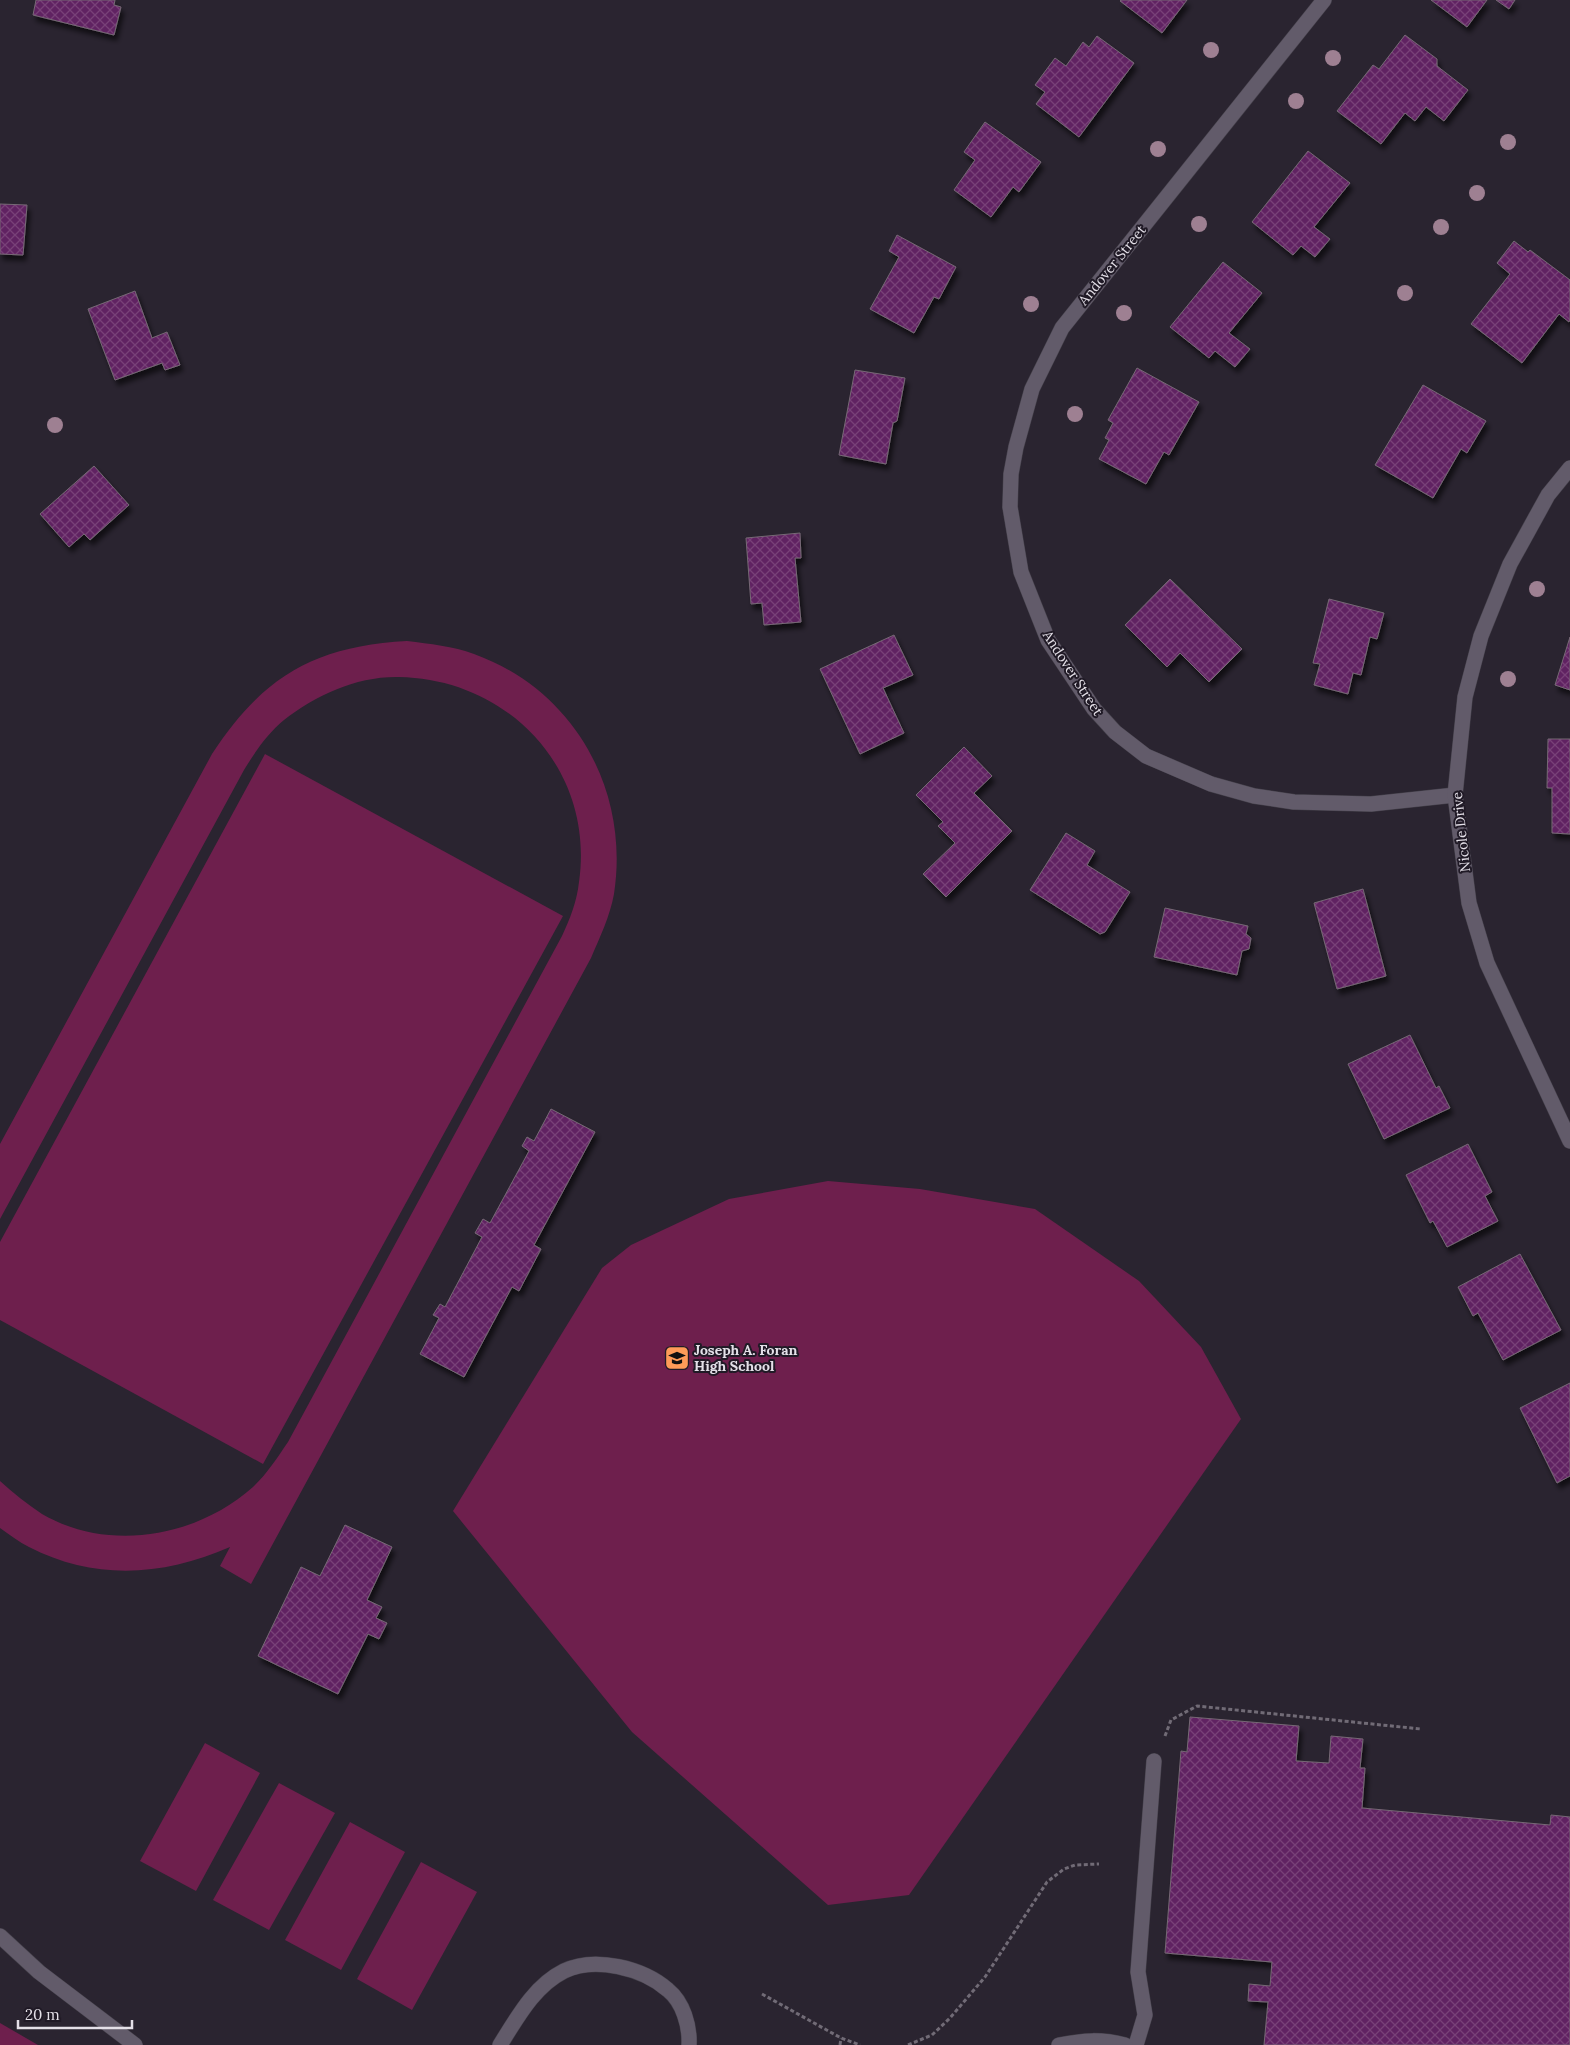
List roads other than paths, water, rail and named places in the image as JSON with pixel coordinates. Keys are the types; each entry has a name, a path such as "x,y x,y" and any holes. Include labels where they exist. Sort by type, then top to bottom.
{"street":[{"name":"Andover Street","path":"1324,0 1062,328 1032,388 1016,447 1011,474 1010,507 1014,539 1021,572 1048,640 1094,709 1115,732 1146,756 1212,784 1254,796 1294,802 1371,804 1455,795"},
{"name":"Nicole Drive","path":"1570,468 1548,495 1510,564 1481,636 1465,697 1455,795 1469,902 1487,962 1570,1141"},
{"path":"1136,2045 1145,2015 1138,1972 1154,1761"},
{"path":"0,1936 40,1972 135,2045"},
{"path":"500,2045 529,2001 544,1985 564,1971 585,1965 613,1966 632,1970 652,1979 669,1991 682,2009 689,2033 689,2045"},
{"path":"1059,2045 1083,2040 1108,2041 1125,2045"}],"place":[{"name":"Joseph A. Foran High School","path":"677,1358"}]}
